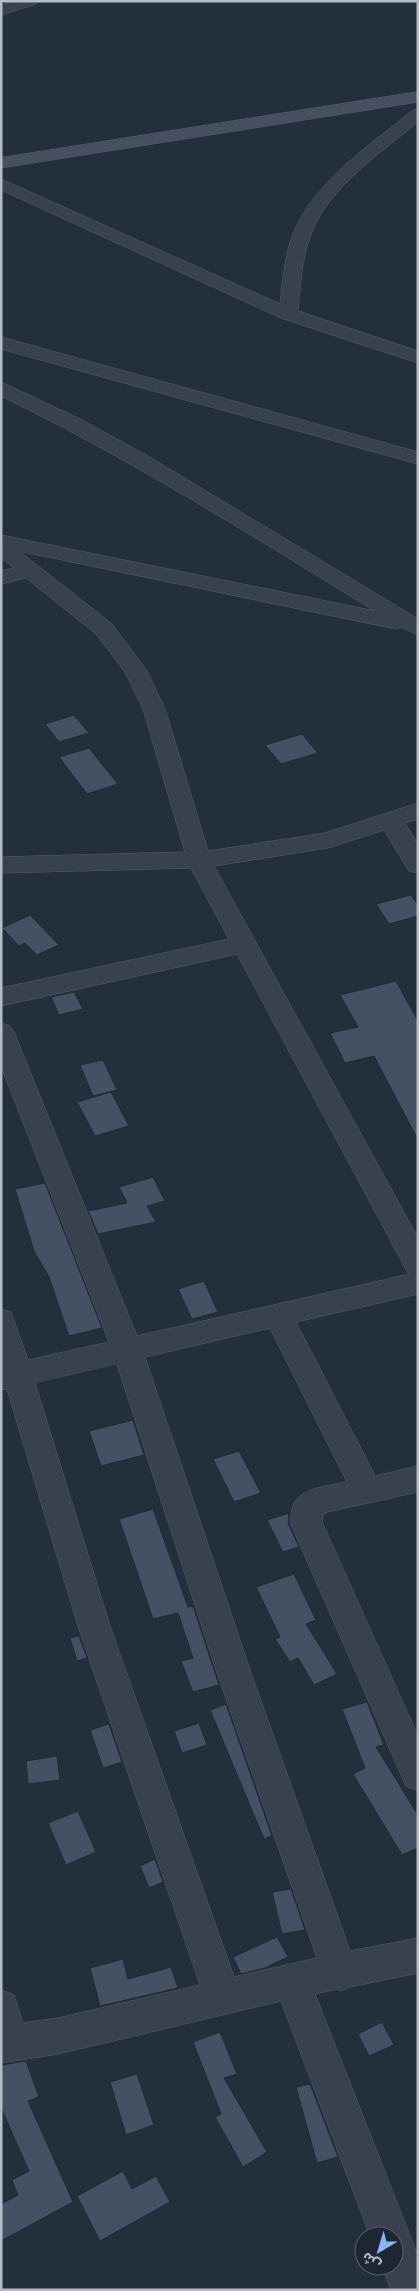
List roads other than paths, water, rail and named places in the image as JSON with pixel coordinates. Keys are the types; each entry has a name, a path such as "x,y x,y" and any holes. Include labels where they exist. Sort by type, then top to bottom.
{"main road":[{"path":"1,163 418,97"}],"street":[{"path":"1,11 31,1"},
{"path":"288,314 298,244 312,215 338,181 418,114"},
{"path":"1,184 288,314 418,357"},
{"path":"1,343 418,458"},
{"path":"1,388 73,423 140,460 416,627"},
{"path":"1,541 416,627"},
{"path":"1,547 104,629 136,671 154,709 199,860 418,1265"},
{"path":"1,578 31,570"},
{"path":"1,865 199,860 328,840 418,811"},
{"path":"391,821 418,865"},
{"path":"1,997 244,944"},
{"path":"1,1032 127,1349 232,1670 340,1973"},
{"path":"10,1377 418,1283"},
{"path":"278,1315 367,1490"},
{"path":"1,1320 10,1377 223,1998"},
{"path":"418,1479 320,1501 308,1508 306,1522 418,1775"},
{"path":"1,2008 6,2045 58,2036 418,1955"},
{"path":"292,1982 386,2226"},
{"path":"404,2272 411,2290"}]}
